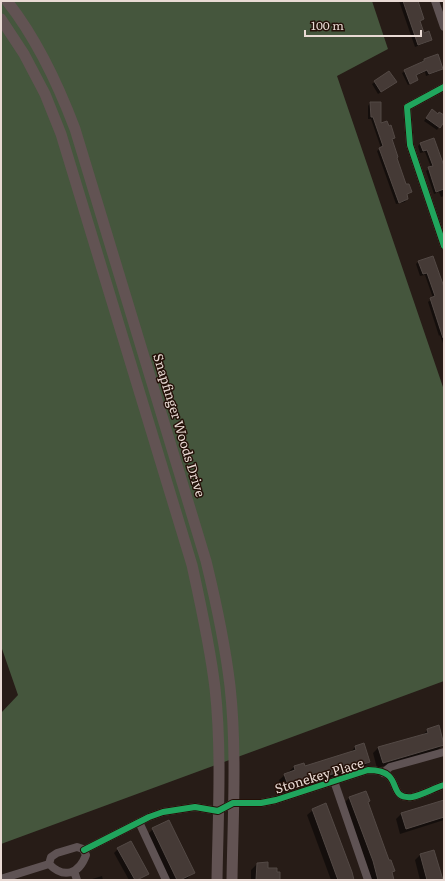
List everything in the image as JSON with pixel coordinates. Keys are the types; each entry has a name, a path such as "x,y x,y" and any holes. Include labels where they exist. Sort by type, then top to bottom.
{"main road":[{"name":"Snapfinger Woods Drive","path":"7,1 37,46 59,88 78,138 206,561 220,619 230,686 234,741 232,880"},
{"path":"1,19 24,54 45,94 64,143 192,565 205,622 215,688 219,742 217,880"}],"street":[{"path":"435,1 444,27"},
{"path":"444,87 407,107 410,145 444,246"},
{"path":"64,143 78,138"},
{"path":"200,600 214,595"},
{"name":"Stonekey Place","path":"383,773 390,767 444,752"},
{"name":"Stonekey Place","path":"234,803 261,803 276,800 368,770 379,771 389,776 398,794 404,797 413,796 444,785"},
{"path":"334,781 368,880"},
{"path":"84,850 139,822 163,812 195,807 218,811 234,803"},
{"path":"139,822 166,880"},
{"path":"77,847 83,849 86,855 77,871 68,872 55,870 49,864 50,857 77,847"},
{"path":"1,879 49,864"},
{"path":"74,871 77,880"}],"green space":[{"path":"1,1 372,1 388,49 337,76 444,390 444,681 1,844 1,713 18,695 1,646"}],"building":[{"path":"403,1 418,1 424,19 420,21 424,33 429,31 432,40 418,45"},
{"path":"438,54 443,69 429,74 427,70 416,75 418,80 410,84 404,70 424,61 424,59"},
{"path":"389,71 397,82 381,92 374,81"},
{"path":"370,102 381,102 381,123 387,121 389,126 391,125 395,138 392,139 398,157 397,158 406,184 409,184 412,192 407,194 408,199 399,203 379,148 383,146 373,117 371,117"},
{"path":"432,109 438,114 439,112 444,115 444,122 440,128 426,118"},
{"path":"434,138 444,166 444,189 436,192 428,167 433,166 427,150 423,151 420,143"},
{"path":"433,256 444,287 444,338 430,298 435,296 427,273 423,274 418,261"},
{"path":"439,725 444,745 383,763 378,747 428,733 427,729"},
{"path":"364,743 370,762 289,788 284,774 295,770 294,766 304,763 305,766 356,750 355,746"},
{"path":"366,791 370,801 368,802 389,860 391,860 395,871 392,872 394,880 378,880 373,861 349,797"},
{"path":"444,800 444,817 406,829 401,813"},
{"path":"326,803 354,880 338,880 312,809"},
{"path":"169,820 195,873 180,880 177,880 152,828"},
{"path":"131,841 149,874 137,880 135,880 117,848"},
{"path":"434,850 443,880 427,880 420,854"},
{"path":"268,862 268,868 277,868 277,872 280,872 280,880 256,880 257,863"}],"cycle path":[{"path":"444,87 407,107 410,145 444,246"},
{"path":"84,850 149,817 163,812 195,807 218,811 233,803 261,803 276,800 368,770 379,771 387,774 392,780 399,794 406,797 416,796 444,785"}]}
